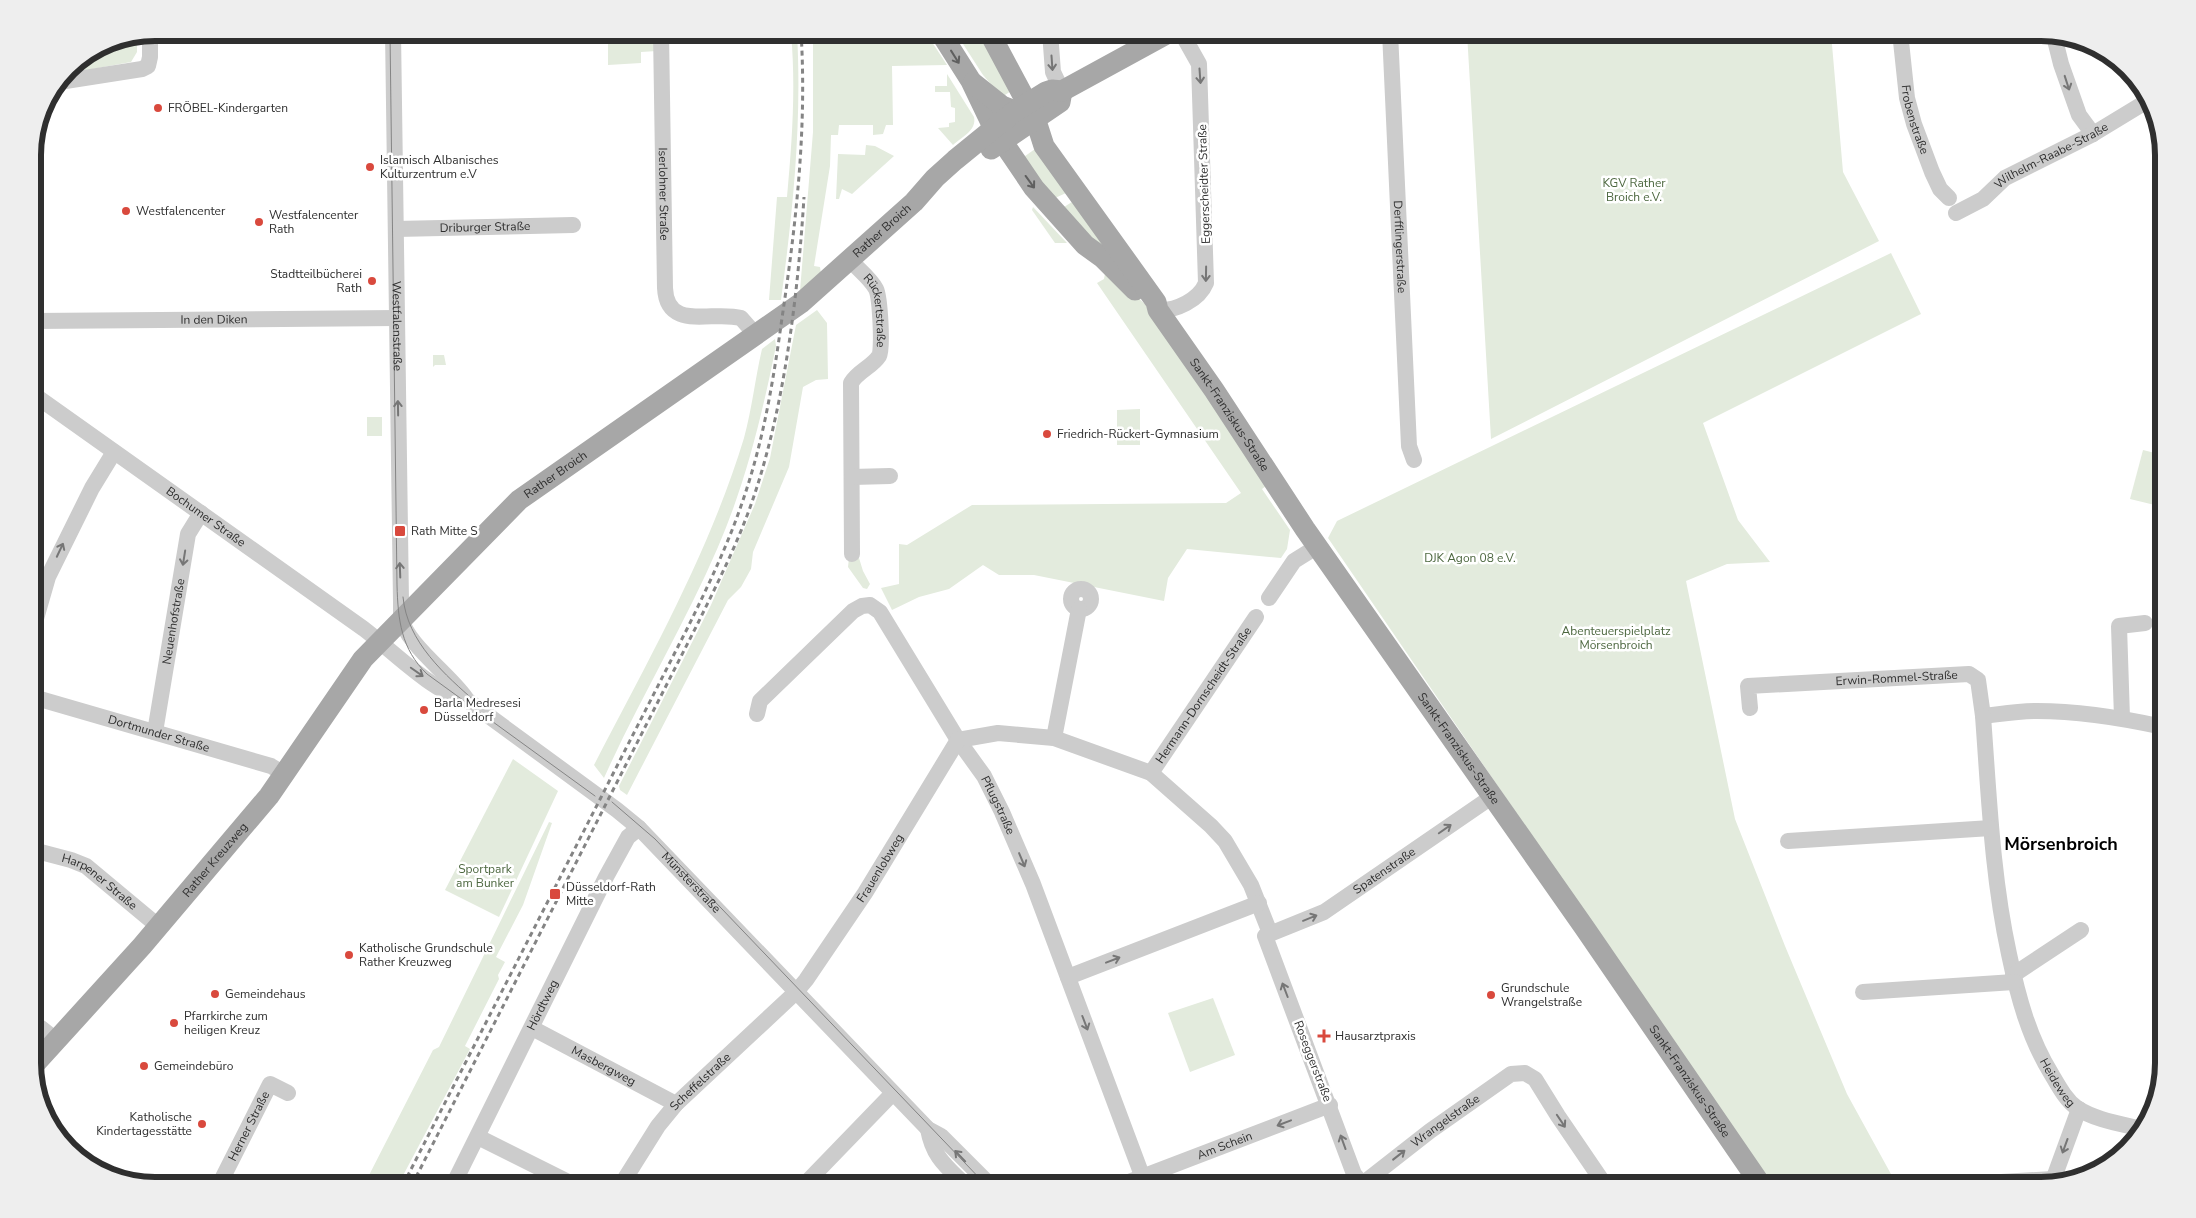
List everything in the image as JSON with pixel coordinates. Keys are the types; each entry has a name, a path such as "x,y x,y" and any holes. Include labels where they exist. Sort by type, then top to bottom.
{"main road":[{"name":"Sankt-Franziskus-Straße","path":"946,41 971,81 1015,123 1044,146 1156,302 1158,310 1318,546 1755,1177"},
{"name":"Sankt-Franziskus-Straße","path":"995,41 1017,82 1015,123 1047,204 1085,245 1103,258 1150,305 1158,310"},
{"name":"Rather Broich","path":"379,641 432,590 522,497 801,303 914,202 935,178 1015,123 1060,102 1054,92 1153,41"},
{"path":"1017,82 1025,88 1054,92"},
{"path":"1047,204 1056,205 1069,201 1073,193 1072,186"},
{"name":"Rather Kreuzweg","path":"41,1057 158,926 269,796 359,664 379,641"}],"street":[{"path":"69,80 142,69 148,66 150,41"},
{"name":"Westfalenstraße","path":"393,41 401,619"},
{"name":"Iserlohner Straße","path":"661,41 666,292 672,308 681,315 741,318 755,334"},
{"path":"1051,41 1054,92"},
{"name":"Eggerscheidter Straße","path":"1158,310 1178,307 1199,294 1206,283 1199,64 1186,41"},
{"name":"Derfflingerstraße","path":"1390,41 1409,446 1414,460"},
{"name":"Frobenstraße","path":"1901,41 1907,98 1914,124 1940,189 1949,198"},
{"path":"2055,42 2061,64 2079,114 2093,134"},
{"name":"Wilhelm-Raabe-Straße","path":"1956,213 1983,199 2005,178 2093,134 2142,104"},
{"name":"Driburger Straße","path":"396,229 573,225"},
{"name":"Rückertstraße","path":"850,260 876,288 881,349 876,359 855,376 851,382 852,554"},
{"name":"In den Diken","path":"41,321 397,318"},
{"name":"Bochumer Straße","path":"41,400 379,641"},
{"path":"41,601 48,577 92,488 114,452"},
{"path":"852,477 890,476"},
{"name":"Neuenhofstraße","path":"155,732 188,534 201,513"},
{"path":"1269,598 1294,561 1318,546"},
{"name":"Pflugstraße","path":"757,714 760,701 853,612 862,606 870,605 880,612 958,740 984,776 1002,812 1033,884 1143,1177"},
{"path":"1054,738 1079,610"},
{"name":"Hermann-Dornscheidt-Straße","path":"1151,773 1256,617"},
{"name":"Münsterstraße","path":"401,619 418,646 440,671 461,690 467,700 639,828 892,1093 928,1129 940,1136 981,1177"},
{"path":"2122,718 2119,626 2145,623"},
{"name":"Münsterstraße","path":"379,641 413,670 454,697 467,700"},
{"name":"Erwin-Rommel-Straße","path":"1750,708 1748,686 1969,674 1978,680 1983,716"},
{"name":"Dortmunder Straße","path":"41,699 270,766 284,774"},
{"path":"1983,716 2036,710 2122,718 2155,725"},
{"name":"Heideweg","path":"1983,716 1991,828 2001,918 2013,979 2039,1054 2061,1090 2078,1109 2054,1176"},
{"name":"Hermann-Dornscheidt-Straße","path":"958,740 996,733 1054,738 1151,773 1211,826 1224,841 1259,903"},
{"name":"Frauenlobweg","path":"796,992 865,893 958,740"},
{"name":"Spatenstraße","path":"1268,935 1324,912 1492,796"},
{"name":"Hördtweg","path":"458,1177 606,877 628,837 639,828"},
{"path":"1788,841 1991,828"},
{"name":"Harpener Straße","path":"41,852 86,866 158,926"},
{"path":"1068,977 1259,903 1268,935"},
{"path":"1863,992 2013,979 2081,930"},
{"name":"Roseggerstraße","path":"1268,935 1356,1177"},
{"name":"Scheffelstraße","path":"627,1177 658,1126 676,1104 796,992"},
{"path":"41,1028 56,1040"},
{"name":"Masbergweg","path":"532,1028 676,1104"},
{"name":"Wrangelstraße","path":"1372,1177 1430,1131 1511,1074 1525,1073 1536,1079 1599,1177"},
{"name":"Herner Straße","path":"224,1177 270,1084 288,1093"},
{"path":"813,1177 892,1093"},
{"name":"Am Schein","path":"1146,1177 1330,1105"},
{"path":"2078,1109 2135,1127"},
{"name":"Münsterstraße","path":"928,1129 930,1144 935,1154 957,1177"},
{"path":"478,1137 556,1177"}],"green space":[{"path":"608,41 657,41 657,51 641,52 641,63 608,65"},
{"path":"791,41 797,41 798,100 793,200 781,300 769,300 777,197 787,197 789,176 793,95"},
{"path":"813,41 931,41 947,65 892,66 893,125 886,125 883,134 873,135 873,125 839,125 838,135 831,135 830,166 814,266 820,267 821,274 800,291 813,132"},
{"path":"961,41 988,41 1014,89 1002,97 983,75"},
{"name":"KGV Rather Broich e.V.","path":"1467,41 1832,41 1843,172 1879,241 1491,439"},
{"path":"137,42 137,52 131,62 79,71 92,60 111,50"},
{"path":"947,74 974,117 971,129 953,145 938,128 949,127 949,123 955,122 955,108 951,107 950,92 935,92 935,86 947,86"},
{"path":"866,145 875,146 894,156 852,194 842,189 839,199 836,199 838,154 865,155"},
{"path":"1035,149 1066,193 1055,198 1021,159"},
{"path":"1072,202 1106,247 1094,243 1064,207"},
{"path":"1033,207 1067,243 1055,243 1032,210"},
{"path":"1891,253 1921,314 1703,423 1738,520 1770,562 1727,564 1686,581 1735,819 1785,946 1847,1094 1893,1177 1766,1177 1328,538 1337,521"},
{"path":"1106,268 1161,319 1266,486 1262,489 1290,530 1287,549 1281,558 1187,549 1168,578 1164,601 1034,575 999,575 983,565 949,589 919,597 892,610 881,588 899,584 899,544 907,545 972,505 1226,503 1241,493 1097,283 1104,279"},
{"path":"817,310 827,323 828,379 816,380 803,387 789,467 753,552 751,569 741,587 728,600 627,795 620,790 619,786 711,605 755,504 770,458 796,325"},
{"path":"775,339 776,346 759,423 728,523 691,605 604,778 594,765 676,605 714,523 744,438 762,349"},
{"path":"433,355 444,355 446,365 435,365 433,367"},
{"path":"1140,409 1140,445 1117,445 1117,410"},
{"path":"367,417 382,417 382,436 367,436"},
{"path":"2143,450 2155,453 2155,505 2130,499"},
{"path":"857,556 870,584 867,589 863,588 848,567 849,558"},
{"name":"Sportpark am Bunker","path":"513,759 558,791 499,917 445,890"},
{"path":"549,822 552,823 523,905 496,957 505,962 498,975 499,979 465,1046 470,1049 402,1177 368,1177 433,1050 439,1047"},
{"path":"1213,998 1235,1055 1190,1072 1168,1013"}],"tram line":[{"path":"390,41 397,585 400,622 411,654 427,674 595,796"},
{"path":"403,597 412,629 429,656 452,681 477,703"},
{"path":"612,802 655,839 978,1177"}],"railway":[{"path":"407,1177 688,627 735,524 759,446 768,404 792,247 799,176 803,104 801,41"},
{"path":"416,1177 697,625 743,527 765,458 782,385 794,309 804,197"}],"place":[{"name":"FRÖBEL-Kindergarten","path":"158,108"},
{"name":"Islamisch Albanisches Kulturzentrum e.V","path":"370,167"},
{"name":"Westfalencenter","path":"126,211"},
{"name":"Westfalencenter Rath","path":"259,222"},
{"name":"Stadtteilbücherei Rath","path":"372,281"},
{"name":"Friedrich-Rückert-Gymnasium","path":"1047,434"},
{"name":"Rath Mitte S","path":"400,531"},
{"name":"Barla Medresesi Düsseldorf","path":"424,710"},
{"name":"Düsseldorf-Rath Mitte","path":"555,894"},
{"name":"Katholische Grundschule Rather Kreuzweg","path":"349,955"},
{"name":"Gemeindehaus","path":"215,994"},
{"name":"Grundschule Wrangelstraße","path":"1491,995"},
{"name":"Pfarrkirche zum heiligen Kreuz","path":"174,1023"},
{"name":"Hausarztpraxis","path":"1324,1036"},
{"name":"Gemeindebüro","path":"144,1066"},
{"name":"Katholische Kindertagesstätte","path":"202,1124"}],"district":[{"name":"Mörsenbroich","path":"2061,844"}],"park label":[{"name":"DJK Agon 08 e.V.","path":"1470,558"},
{"name":"Abenteuerspielplatz Mörsenbroich","path":"1616,638"}]}
